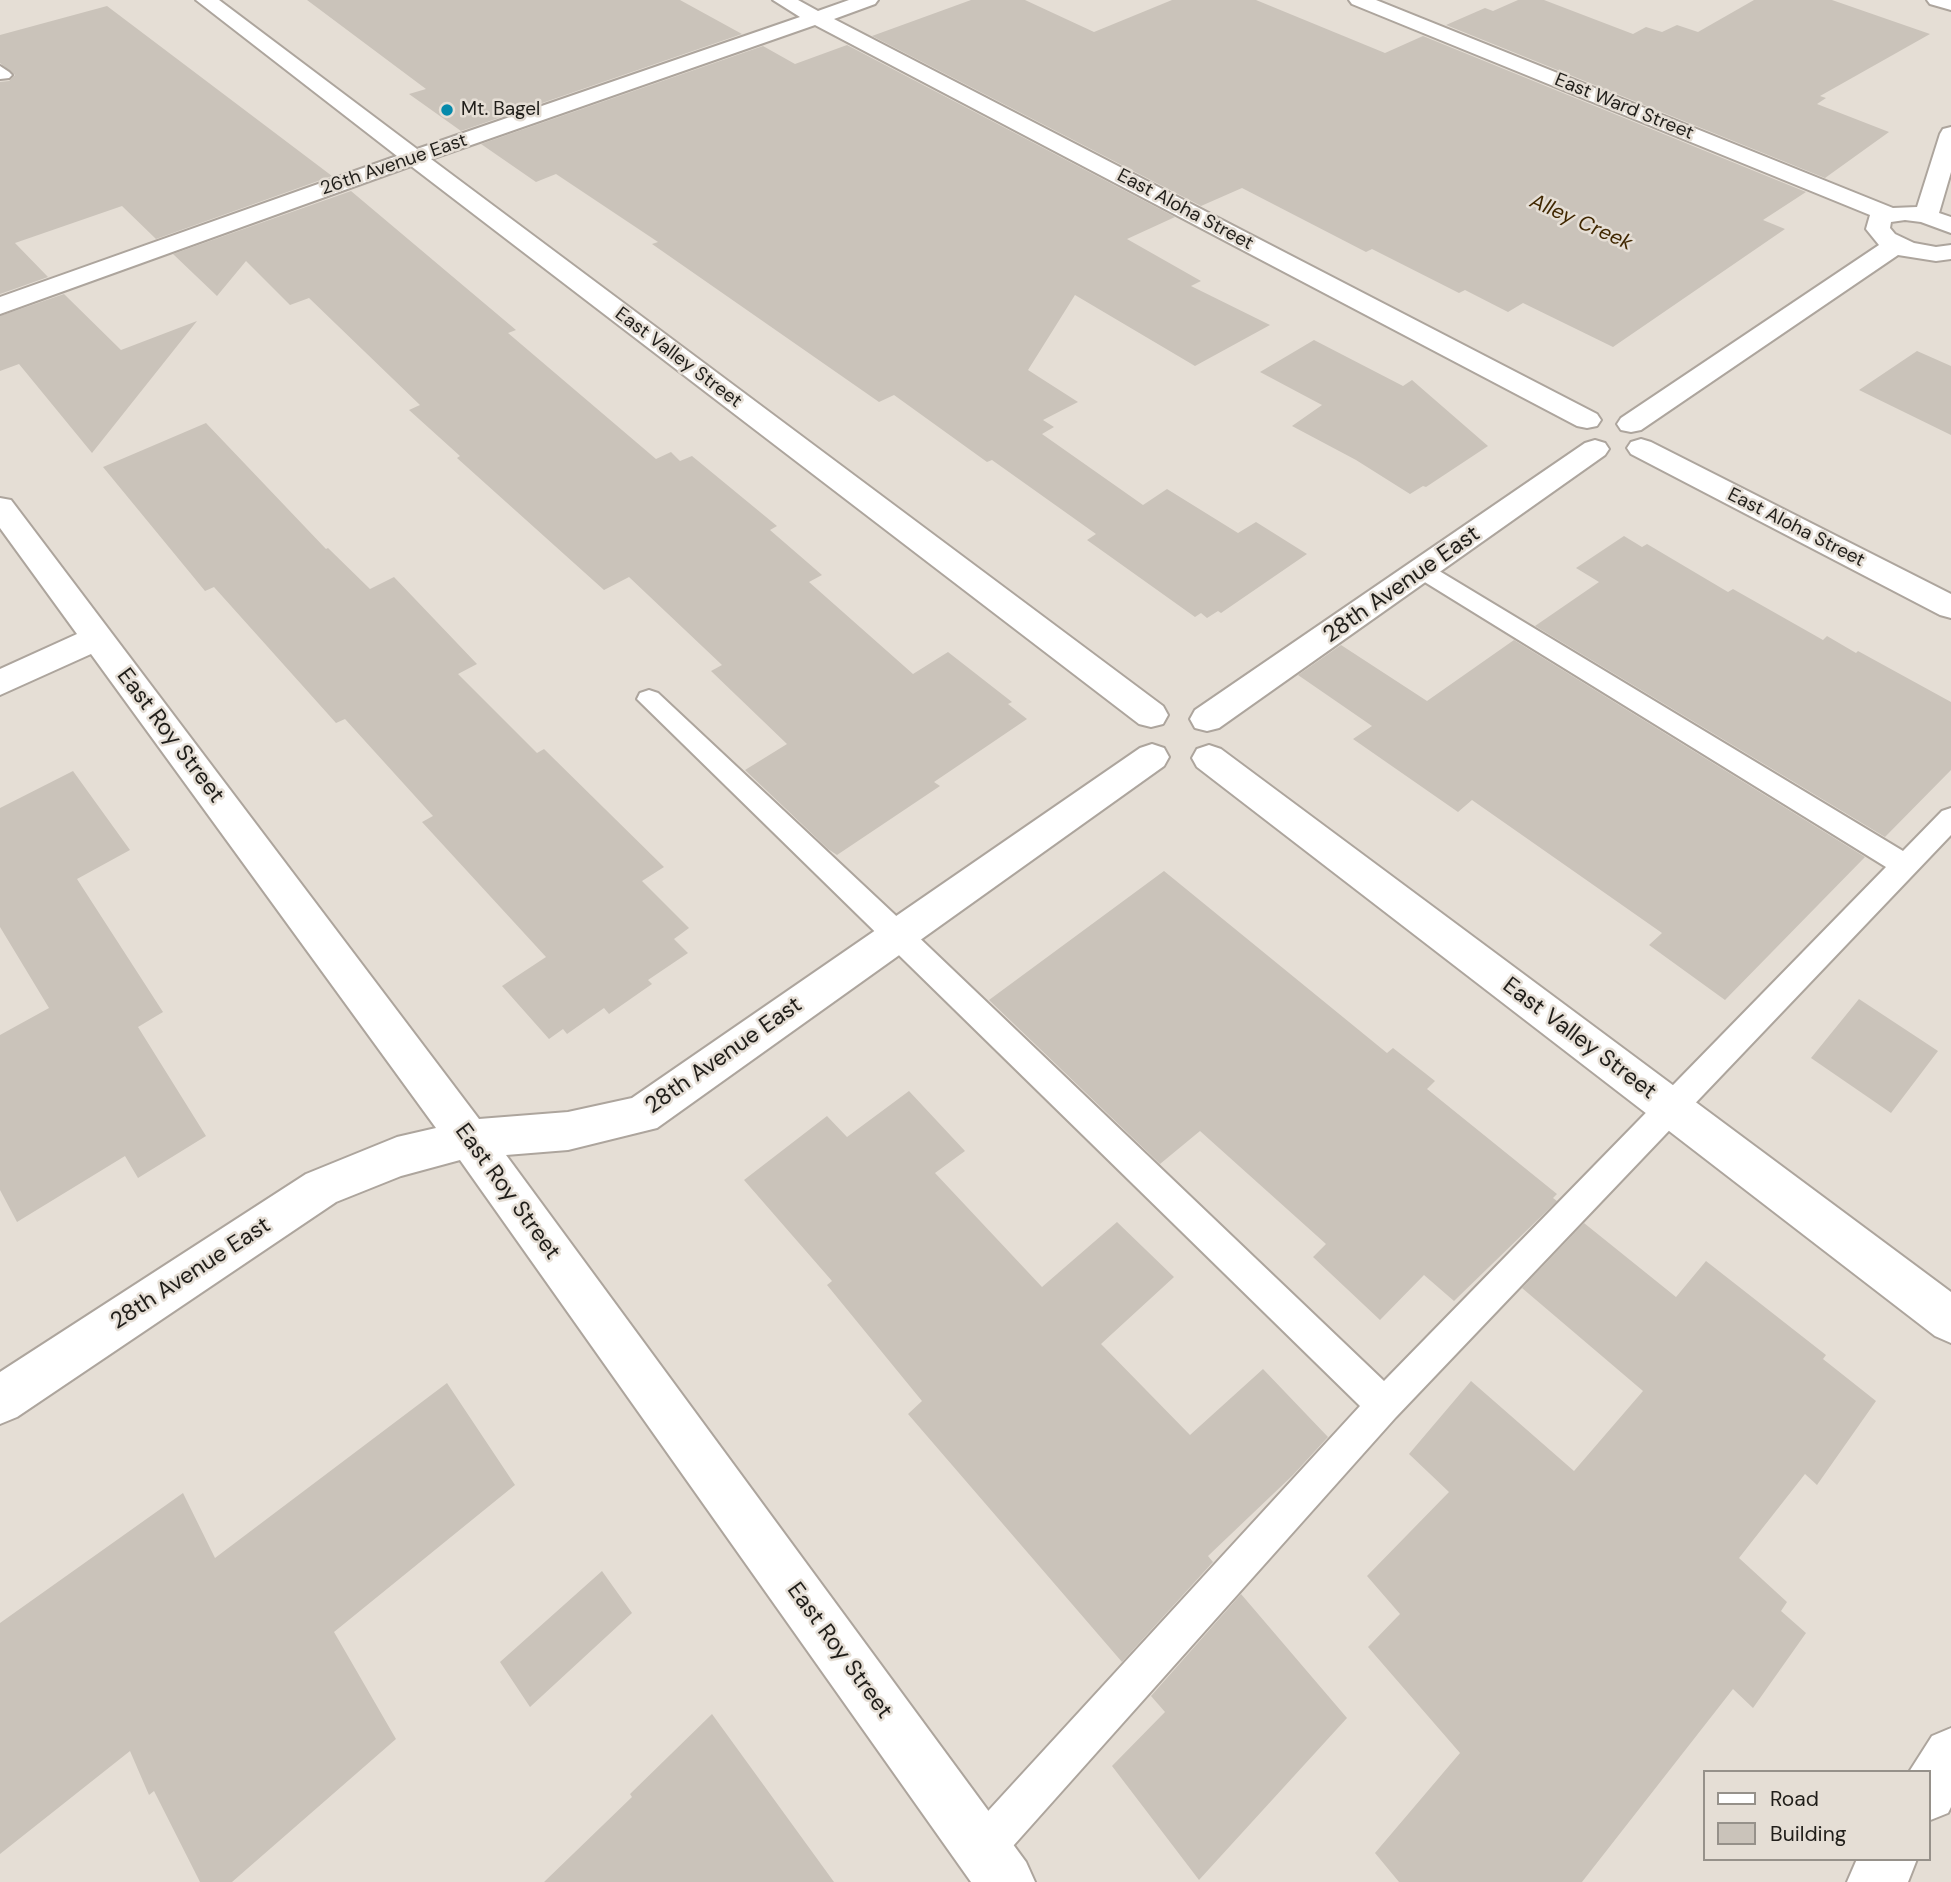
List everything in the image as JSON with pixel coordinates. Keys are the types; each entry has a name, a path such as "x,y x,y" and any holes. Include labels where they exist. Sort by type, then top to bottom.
{"street":[{"name":"East Valley Street","path":"206,0 1151,715"},
{"name":"East Aloha Street","path":"783,0 1591,435"},
{"name":"26th Avenue East","path":"0,306 412,158 868,0"},
{"name":"East Ward Street","path":"1359,0 1890,215"},
{"path":"1937,0 1951,4"},
{"path":"1926,215 1951,134"},
{"path":"1951,226 1926,215 1905,213 1879,220 1878,229 1886,239 1896,245 1920,253 1951,252"},
{"path":"1591,435 1624,454 1636,436 1896,245"},
{"name":"28th Avenue East","path":"1208,738 1423,571 1591,435"},
{"name":"East Aloha Street","path":"1636,436 1951,607"},
{"name":"East Roy Street","path":"0,507 469,1139 994,1865"},
{"path":"0,683 98,637"},
{"path":"1179,709 1192,711 1208,738 1194,765 1168,764 1152,757 1141,744 1141,726 1151,715 1179,709"},
{"name":"East Valley Street","path":"1208,738 1669,1107 1951,1320"},
{"name":"28th Avenue East","path":"0,1400 321,1188 397,1157 469,1139 568,1131 642,1115 1152,757"},
{"path":"1930,1790 1951,1755"},
{"path":"1876,1882 1888,1861"}],"lane":[{"path":"1423,571 1904,865"},
{"path":"649,699 898,935 1384,1405"},
{"path":"994,1865 1384,1405 1951,818"}],"building":[{"path":"307,0 680,0 742,34 461,131 409,94 426,89"},
{"path":"971,0 1025,0 1094,32 1172,0 1256,0 1385,53 1423,36 1806,192 1763,220 1785,229 1613,347 1523,303 1508,312 1465,290 1459,293 1372,249 1366,252 1242,188 1201,206 872,36"},
{"path":"1518,0 1544,0 1633,34 1646,27 1662,32 1677,25 1698,32 1754,0 1832,0 1930,34 1820,96 1826,98 1817,104 1889,132 1825,178 1446,25 1485,8 1493,11"},
{"path":"107,6 332,176 156,239 122,206 15,243 48,277 0,294 0,82 9,81 15,75 0,63 0,35"},
{"path":"847,45 1175,217 1127,239 1201,281 1191,286 1270,325 1195,366 1075,295 1028,370 1078,402 1043,420 1054,427 1042,434 1143,505 1167,489 1238,533 1256,522 1307,554 1221,613 1218,611 1207,618 1201,613 1195,617 1087,540 1096,534 992,460 987,462 894,395 879,402 652,244 658,242 556,174 536,182 481,144 763,46 795,64"},
{"path":"351,191 516,330 508,333 656,459 671,452 680,461 692,456 777,526 770,530 822,575 809,582 913,674 948,652 1012,702 1008,704 1027,719 934,782 940,786 837,855 828,849 745,770 787,744 711,671 722,665 629,577 604,590 457,458 460,456 409,410 420,405 309,298 290,305 246,261 217,296 173,254"},
{"path":"64,294 121,350 197,321 92,453 19,364 0,371 0,316"},
{"path":"1314,340 1403,386 1412,380 1488,446 1426,487 1423,486 1410,494 1356,460 1292,426 1322,405 1260,372"},
{"path":"1917,351 1951,366 1951,435 1859,390"},
{"path":"206,423 326,549 370,589 394,577 477,664 458,674 537,753 544,749 664,867 642,881 689,928 674,939 688,953 648,980 652,984 609,1014 604,1008 567,1034 563,1029 549,1039 502,986 546,957 422,822 433,816 345,719 336,723 214,587 205,591 103,467"},
{"path":"1624,536 1642,547 1647,544 1728,592 1733,589 1823,640 1827,636 1856,653 1858,651 1951,702 1951,770 1885,837 1535,626 1599,582 1576,568"},
{"path":"1514,640 1865,857 1725,1000 1649,945 1662,933 1472,800 1458,812 1353,739 1372,726 1298,675 1341,645 1427,701"},
{"path":"73,771 130,850 77,879 163,1012 138,1027 206,1136 138,1178 125,1156 17,1222 0,1190 0,1035 49,1008 0,927 0,808"},
{"path":"1164,871 1387,1053 1393,1048 1435,1081 1427,1089 1557,1194 1553,1198 1557,1201 1454,1301 1424,1275 1380,1320 1313,1257 1326,1244 1200,1131 1160,1164 989,1000"},
{"path":"1859,999 1938,1051 1891,1113 1811,1058"},
{"path":"909,1091 965,1151 935,1173 1042,1287 1117,1222 1174,1277 1101,1344 1190,1435 1263,1369 1328,1437 1293,1475 1208,1556 1213,1562 1122,1662 908,1414 922,1401 827,1285 832,1281 744,1180 827,1116 847,1137"},
{"path":"1584,1223 1676,1297 1706,1261 1826,1355 1823,1359 1876,1401 1817,1485 1805,1474 1739,1558 1787,1602 1781,1611 1806,1633 1753,1708 1733,1689 1582,1882 1399,1882 1375,1853 1460,1753 1368,1647 1400,1614 1367,1576 1449,1492 1409,1454 1471,1381 1574,1471 1643,1391 1522,1288"},
{"path":"447,1383 515,1485 334,1632 396,1739 232,1882 200,1882 154,1791 149,1795 130,1751 0,1854 0,1623 183,1493 215,1558"},
{"path":"602,1571 632,1613 530,1707 500,1662"},
{"path":"1241,1594 1347,1718 1199,1880 1112,1766 1165,1712 1151,1696"},
{"path":"712,1714 834,1882 544,1882 632,1797 630,1794"}],"place":[{"name":"Mt. Bagel","path":"447,110"}],"water label":[{"name":"Alley Creek","path":"1581,223"}]}
